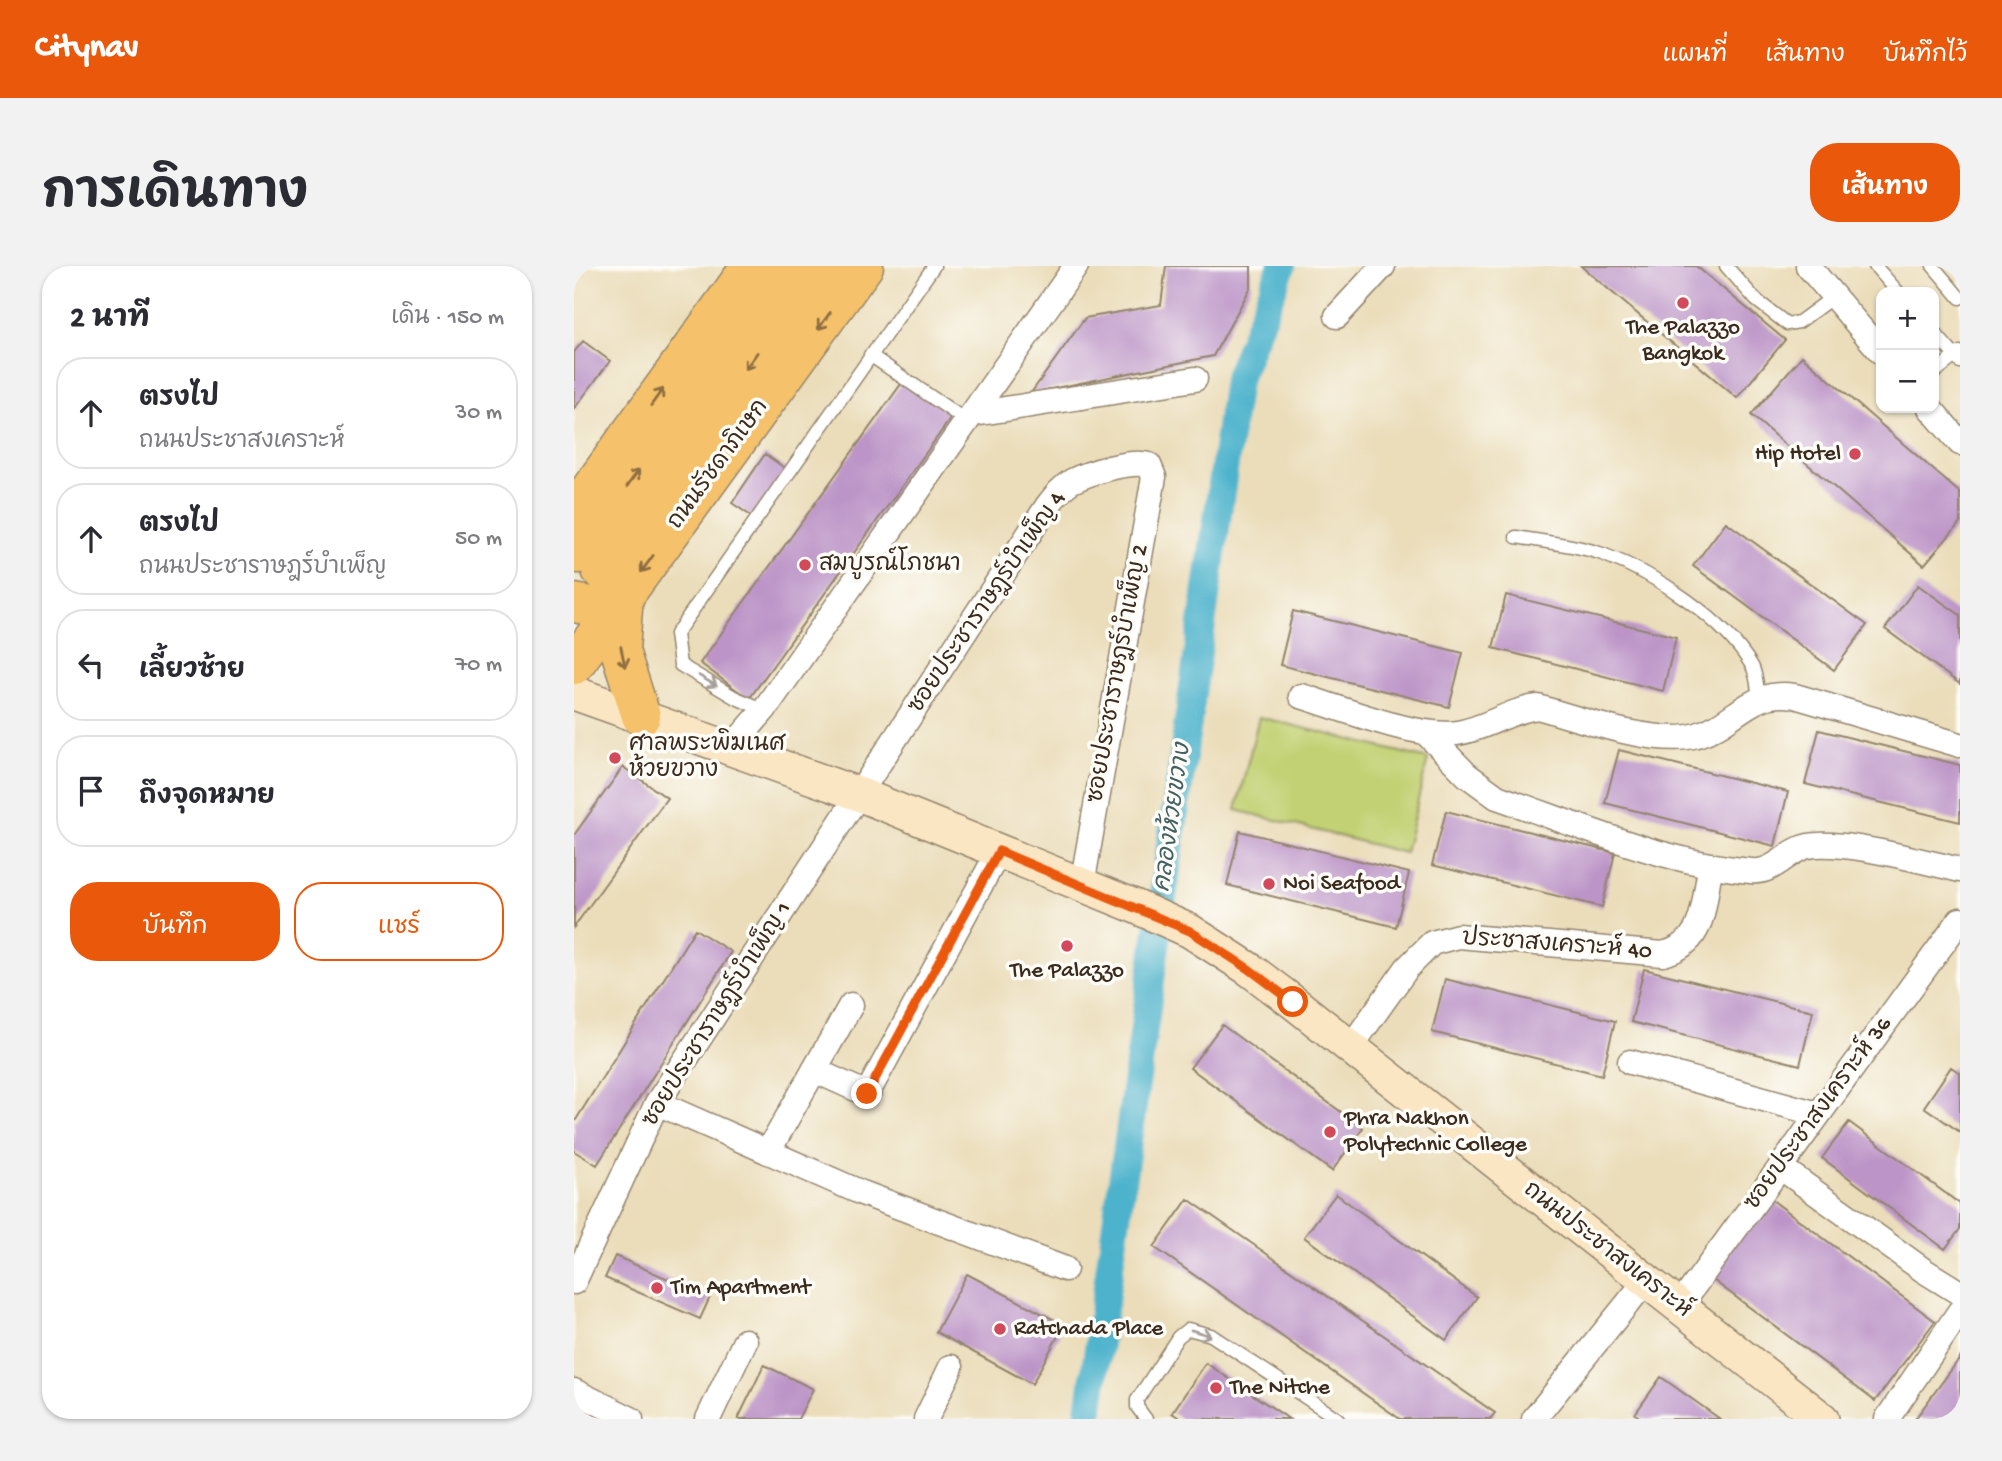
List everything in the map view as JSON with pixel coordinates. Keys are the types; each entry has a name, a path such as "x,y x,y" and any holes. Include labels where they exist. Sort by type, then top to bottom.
{"main road":[{"path":"576,506 751,266"},
{"name":"ถนนรัชดาภิเษก","path":"574,665 601,573 786,266"},
{"name":"ถนนรัชดาภิเษก","path":"601,573 820,266"},
{"name":"ถนนรัชดาภิเษก","path":"601,573 864,266"},
{"path":"574,603 596,607 601,573"},
{"path":"601,573 620,651 641,716"},
{"name":"ถนนประชาสงเคราะห์","path":"574,693 861,795 1190,931 1249,969 1822,1419"}],"street":[{"path":"731,748 764,710 1076,266"},
{"path":"1337,316 1383,266"},
{"path":"1808,266 1879,350"},
{"path":"971,418 1195,379"},
{"path":"1934,413 1960,443"},
{"name":"ซอยประชาราษฎร์บำเพ็ญ 4","path":"861,795 1059,491 1073,481 1136,462 1149,465"},
{"name":"ซอยประชาราษฎร์บำเพ็ญ 2","path":"1082,885 1154,477 1149,465"},
{"path":"1301,695 1425,732 1471,731 1521,709 1538,707 1669,740 1698,735 1759,697 1776,693 1795,696 1960,745"},
{"path":"1425,732 1467,775 1497,797 1711,866 1755,872 1778,864 1808,846 1832,846 1893,855 1960,870"},
{"name":"ซอยประชาราษฎร์บำเพ็ญ 1","path":"574,1282 657,1103 861,795"},
{"path":"814,1070 867,1094 999,851"},
{"name":"ประชาสงเคราะห์ 40","path":"1350,1048 1407,968 1432,943 1458,936 1663,954 1683,949 1696,935 1711,866"},
{"name":"ซอยประชาสงเคราะห์ 36","path":"1678,1308 1960,920"},
{"path":"768,1152 851,1005"},
{"path":"1630,1062 1818,1115"},
{"path":"657,1103 862,1193 1065,1269"},
{"path":"1780,1167 1923,1270 1960,1293"},
{"path":"1534,1419 1645,1282"},
{"path":"1886,1419 1960,1311"},
{"path":"708,1419 745,1341"},
{"path":"926,1419 951,1367"},
{"path":"574,1391 631,1419"}],"lane":[{"path":"764,710 734,697 680,665 676,634 934,266"},
{"path":"1726,266 1756,300 1787,324 1799,322 1833,297"},
{"path":"1875,266 1894,287"},
{"path":"1933,266 1960,298"},
{"path":"1939,337 1958,356 1939,369"},
{"path":"870,355 971,418"},
{"path":"1516,537 1604,554 1653,577 1700,610 1736,645 1754,668 1759,697"},
{"path":"1146,1419 1137,1407 1139,1397 1178,1336 1188,1329 1211,1335 1338,1419"}],"green space":[{"path":"1259,717 1428,759 1405,853 1236,810"}],"building":[{"path":"1166,266 1251,266 1251,287 1213,356 1031,393 1085,318 1161,305"},
{"name":"The Palazzo Bangkok","path":"1581,266 1696,266 1785,340 1737,398"},
{"path":"583,341 610,361 574,409 574,352"},
{"name":"Hip Hotel","path":"1802,356 1960,493 1960,523 1924,565 1751,415"},
{"path":"904,380 953,415 749,699 700,663"},
{"path":"765,454 793,474 760,522 732,503"},
{"path":"1726,522 1867,625 1834,670 1693,566"},
{"path":"1918,585 1960,615 1960,684 1885,629"},
{"path":"1506,595 1676,637 1663,691 1493,648"},
{"path":"1293,611 1463,653 1449,707 1280,665"},
{"path":"1819,730 1960,765 1960,822 1805,784"},
{"path":"1619,750 1788,792 1775,846 1605,803"},
{"path":"623,767 667,798 574,927 574,835"},
{"path":"1446,811 1615,853 1602,907 1432,865"},
{"path":"1240,831 1409,873 1396,927 1227,885"},
{"path":"695,929 731,952 597,1165 574,1151 574,1123"},
{"path":"1644,969 1813,1011 1800,1065 1631,1022"},
{"path":"1445,979 1615,1021 1602,1075 1432,1032"},
{"path":"1222,1025 1363,1128 1332,1171 1190,1068"},
{"path":"1951,1067 1960,1073 1960,1132 1924,1107"},
{"path":"1849,1122 1960,1204 1960,1229 1945,1249 1822,1158"},
{"path":"1336,1194 1477,1297 1446,1340 1304,1237"},
{"path":"1768,1197 1935,1321 1875,1401 1709,1277"},
{"path":"1188,1199 1495,1413 1490,1419 1400,1419 1154,1247"},
{"name":"Tim Apartment","path":"615,1256 710,1297 700,1319 605,1278"},
{"name":"Ratchada Place","path":"967,1274 1064,1325 1032,1384 936,1332"},
{"path":"1960,1358 1960,1419 1915,1419"},
{"name":"The Nitche","path":"1206,1363 1289,1419 1181,1419 1172,1413"},
{"path":"764,1365 813,1389 798,1419 738,1419"},
{"path":"1661,1377 1720,1419 1642,1419 1635,1414"}],"waterway":[{"name":"คลองห้วยขวาง","path":"1088,1419 1237,380 1282,266"}],"place":[{"name":"The Palazzo Bangkok","path":"1683,303"},
{"name":"Hip Hotel","path":"1855,454"},
{"name":"สมบูรณ์โภชนา","path":"805,565"},
{"name":"ศาลพระพิฆเนศ ห้วยขวาง","path":"615,758"},
{"name":"Noi Seafood","path":"1269,884"},
{"name":"The Palazzo","path":"1067,946"},
{"name":"Phra Nakhon Polytechnic College","path":"1330,1132"},
{"name":"Tim Apartment","path":"657,1288"},
{"name":"Ratchada Place","path":"1000,1329"},
{"name":"The Nitche","path":"1216,1388"}],"route":[{"path":"867,1094 999,851 1190,931 1249,969 1293,1002"}]}
